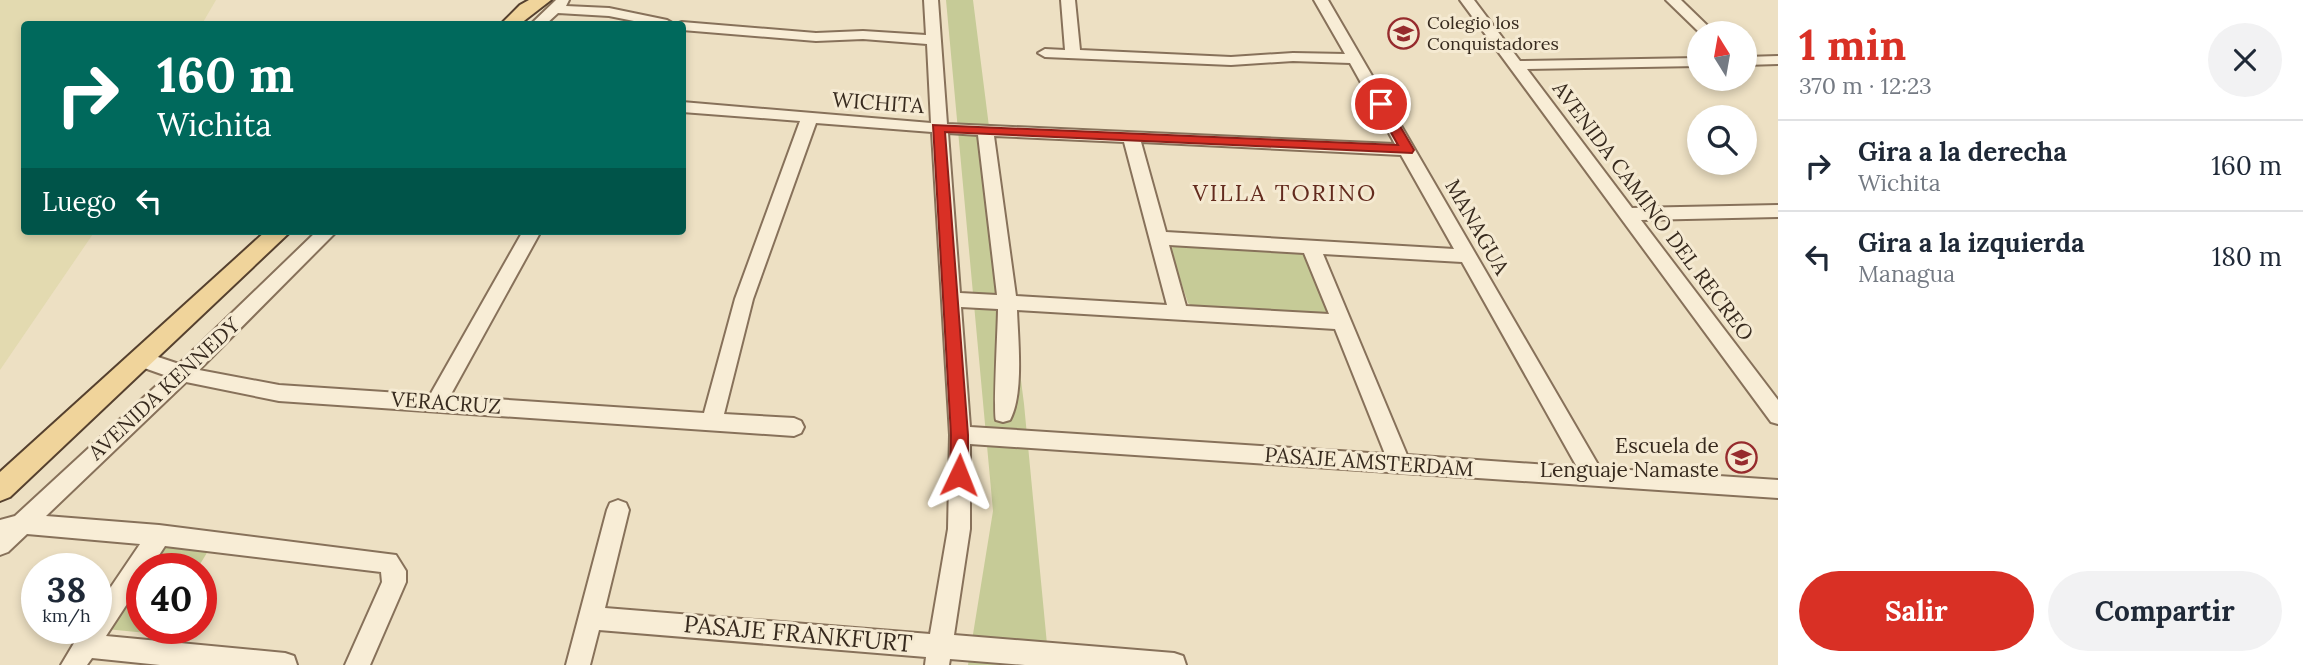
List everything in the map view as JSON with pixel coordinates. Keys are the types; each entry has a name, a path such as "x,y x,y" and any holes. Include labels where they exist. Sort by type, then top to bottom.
{"main road":[{"path":"498,21 521,0"},
{"path":"513,21 526,9 553,3"},
{"name":"AVENIDA KENNEDY","path":"0,489 276,235"}],"street":[{"path":"931,0 960,435 958,529 938,655"},
{"path":"1068,0 1073,54"},
{"name":"MANAGUA","path":"1321,0 1594,477"},
{"name":"AVENIDA CAMINO DEL RECREO","path":"1467,0 1778,416"},
{"path":"1673,0 1695,21"},
{"path":"540,21 553,3 652,21"},
{"path":"686,26 816,37 863,35 932,40"},
{"path":"1045,53 1231,61 1293,57 1355,59"},
{"path":"1757,61 1778,60"},
{"path":"1515,65 1687,62"},
{"name":"WICHITA","path":"686,107 938,128 1407,150"},
{"path":"712,420 744,299 808,119"},
{"path":"985,130 1006,302 1010,366 1003,414"},
{"path":"1131,137 1179,313"},
{"path":"1627,214 1778,211"},
{"name":"AVENIDA KENNEDY","path":"0,545 11,527 182,374 324,235"},
{"path":"436,402 530,235"},
{"path":"1158,238 1468,256"},
{"path":"1311,247 1401,464"},
{"path":"949,299 1342,322"},
{"name":"VERACRUZ","path":"140,359 182,374 279,393 794,427"},
{"name":"PASAJE AMSTERDAM","path":"960,435 1778,489"},
{"path":"578,665 618,510"},
{"path":"11,527 159,535 388,562 394,571 394,582 358,665"},
{"path":"79,655 159,535"},
{"name":"PASAJE FRANKFURT","path":"589,618 938,655 1174,665"},
{"path":"79,655 285,665"}],"shaded area":[{"path":"0,0 216,0 204,21 21,21 21,235 92,235 0,370"}],"green space":[{"path":"946,0 973,0 1024,404 1049,665 968,665 993,511"},
{"path":"1177,245 1300,252 1312,264 1330,306 1327,313 1195,308 1188,303 1170,249"},
{"path":"170,530 218,535 207,553 155,553"},
{"path":"126,598 126,631 112,630 112,620"}],"place":[{"name":"Colegio los Conquistadores","path":"1404,33"},
{"name":"Escuela de Lenguaje Namaste","path":"1742,458"}],"district":[{"name":"VILLA TORINO","path":"1285,193"}],"route":[{"path":"959,475 960,435 938,128 1407,150 1381,104"}]}
